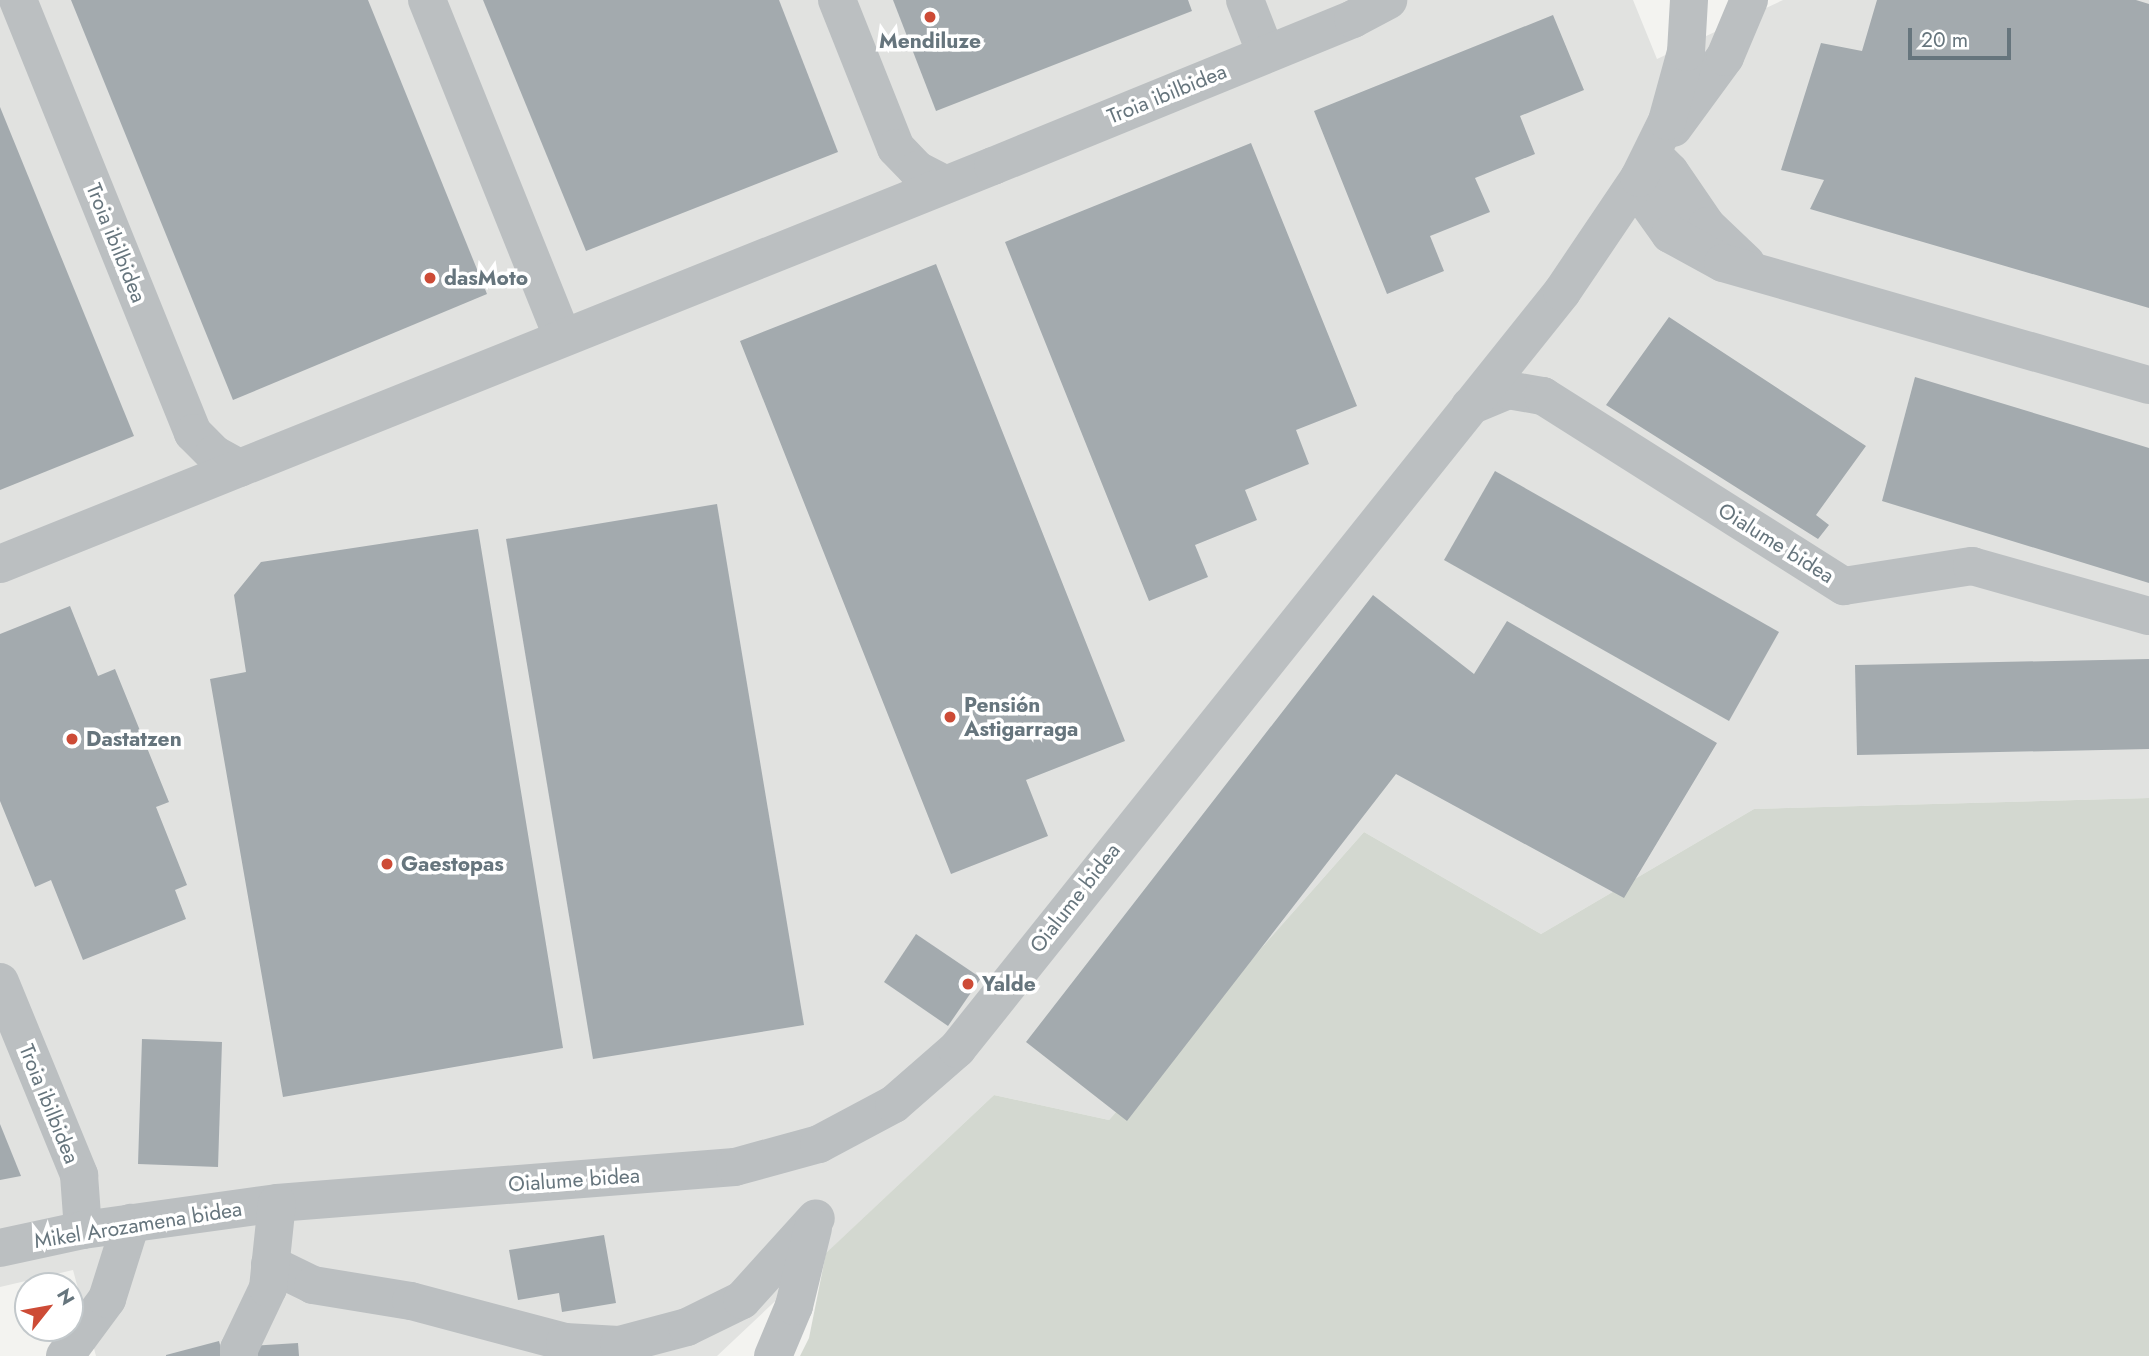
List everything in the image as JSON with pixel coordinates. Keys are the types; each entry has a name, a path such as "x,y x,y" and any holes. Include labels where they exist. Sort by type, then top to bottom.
{"street":[{"name":"Troia ibilbidea","path":"18,0 193,433 214,454 239,468"},
{"path":"427,0 563,338"},
{"path":"837,0 896,148 917,170 944,184"},
{"path":"1245,0 1266,54"},
{"name":"Troia ibilbidea","path":"0,564 1266,54 1388,0"},
{"name":"Oialume bidea","path":"1645,166 1679,87 1689,0"},
{"name":"Oialume bidea","path":"277,1203 735,1167 819,1144 894,1104 957,1049 1562,292 1645,166 1705,90 1749,0"},
{"path":"1645,166 1670,172 1707,226 1758,273 2149,385"},
{"name":"Oialume bidea","path":"1470,406 1508,390 1542,396 1844,586 1972,566 2149,616"},
{"name":"Troia ibilbidea","path":"0,982 79,1175 83,1230"},
{"path":"239,1356 239,1349 268,1288 277,1203"},
{"name":"Mikel Arozamena bidea","path":"0,1248 83,1230 277,1203"},
{"path":"270,1264 313,1284 411,1301 565,1342 619,1345 687,1326 742,1300 816,1218 794,1306 773,1356"},
{"path":"65,1356 107,1300 131,1223"}],"shaded area":[{"path":"0,0 1633,0 1657,59 1783,0 2149,0 2149,798 1754,809 1541,934 1364,832 1109,1120 994,1095 717,1356 96,1356 84,1311 84,1272 14,1272 14,1284 0,1287"},
{"path":"2149,798 2149,1356 800,1356 809,1338 826,1253 994,1095 1109,1120 1364,832 1541,934 1754,809"}],"building":[{"path":"71,0 368,0 487,294 233,400"},
{"path":"483,0 779,0 838,152 586,251"},
{"path":"893,0 1188,0 1192,11 936,111"},
{"path":"1877,0 2136,0 2149,4 2149,308 1810,209 1824,180 1781,170 1821,43 1862,51"},
{"path":"1553,15 1584,90 1520,116 1535,154 1475,178 1490,212 1430,236 1444,271 1387,294 1314,111"},
{"path":"0,107 134,436 0,490"},
{"path":"1251,143 1357,406 1296,430 1309,464 1245,490 1257,520 1195,545 1208,577 1149,601 1005,242"},
{"path":"936,264 1125,741 1026,780 1048,836 951,874 740,341"},
{"path":"1669,317 1866,446 1816,515 1829,525 1818,539 1606,405"},
{"path":"1915,377 2149,448 2149,583 1882,501"},
{"path":"1495,471 1779,632 1729,721 1444,560"},
{"name":"Gaestopas","path":"717,504 804,1025 593,1059 506,539"},
{"name":"Gaestopas","path":"478,529 563,1048 283,1097 210,679 246,672 234,595 261,562"},
{"path":"1373,595 1474,674 1507,621 1717,743 1624,898 1396,774 1127,1121 1026,1042"},
{"name":"Dastatzen","path":"70,606 98,676 115,669 169,802 156,807 187,885 175,890 186,919 83,960 51,880 35,887 0,801 0,634"},
{"path":"2149,659 2149,749 1857,755 1855,665"},
{"path":"916,934 981,978 948,1026 884,982"},
{"path":"142,1039 222,1042 218,1167 138,1164"},
{"path":"0,1124 21,1176 0,1180"},
{"path":"604,1235 616,1303 562,1312 559,1293 518,1300 509,1250"},
{"path":"219,1341 223,1356 166,1356 166,1355"},
{"path":"298,1343 299,1356 253,1356 252,1346"}],"place":[{"name":"Mendiluze","path":"930,17"},
{"name":"dasMoto","path":"430,278"},
{"name":"Pensión Astigarraga","path":"950,717"},
{"name":"Dastatzen","path":"72,739"},
{"name":"Gaestopas","path":"387,864"},
{"name":"Yalde","path":"968,984"}]}
